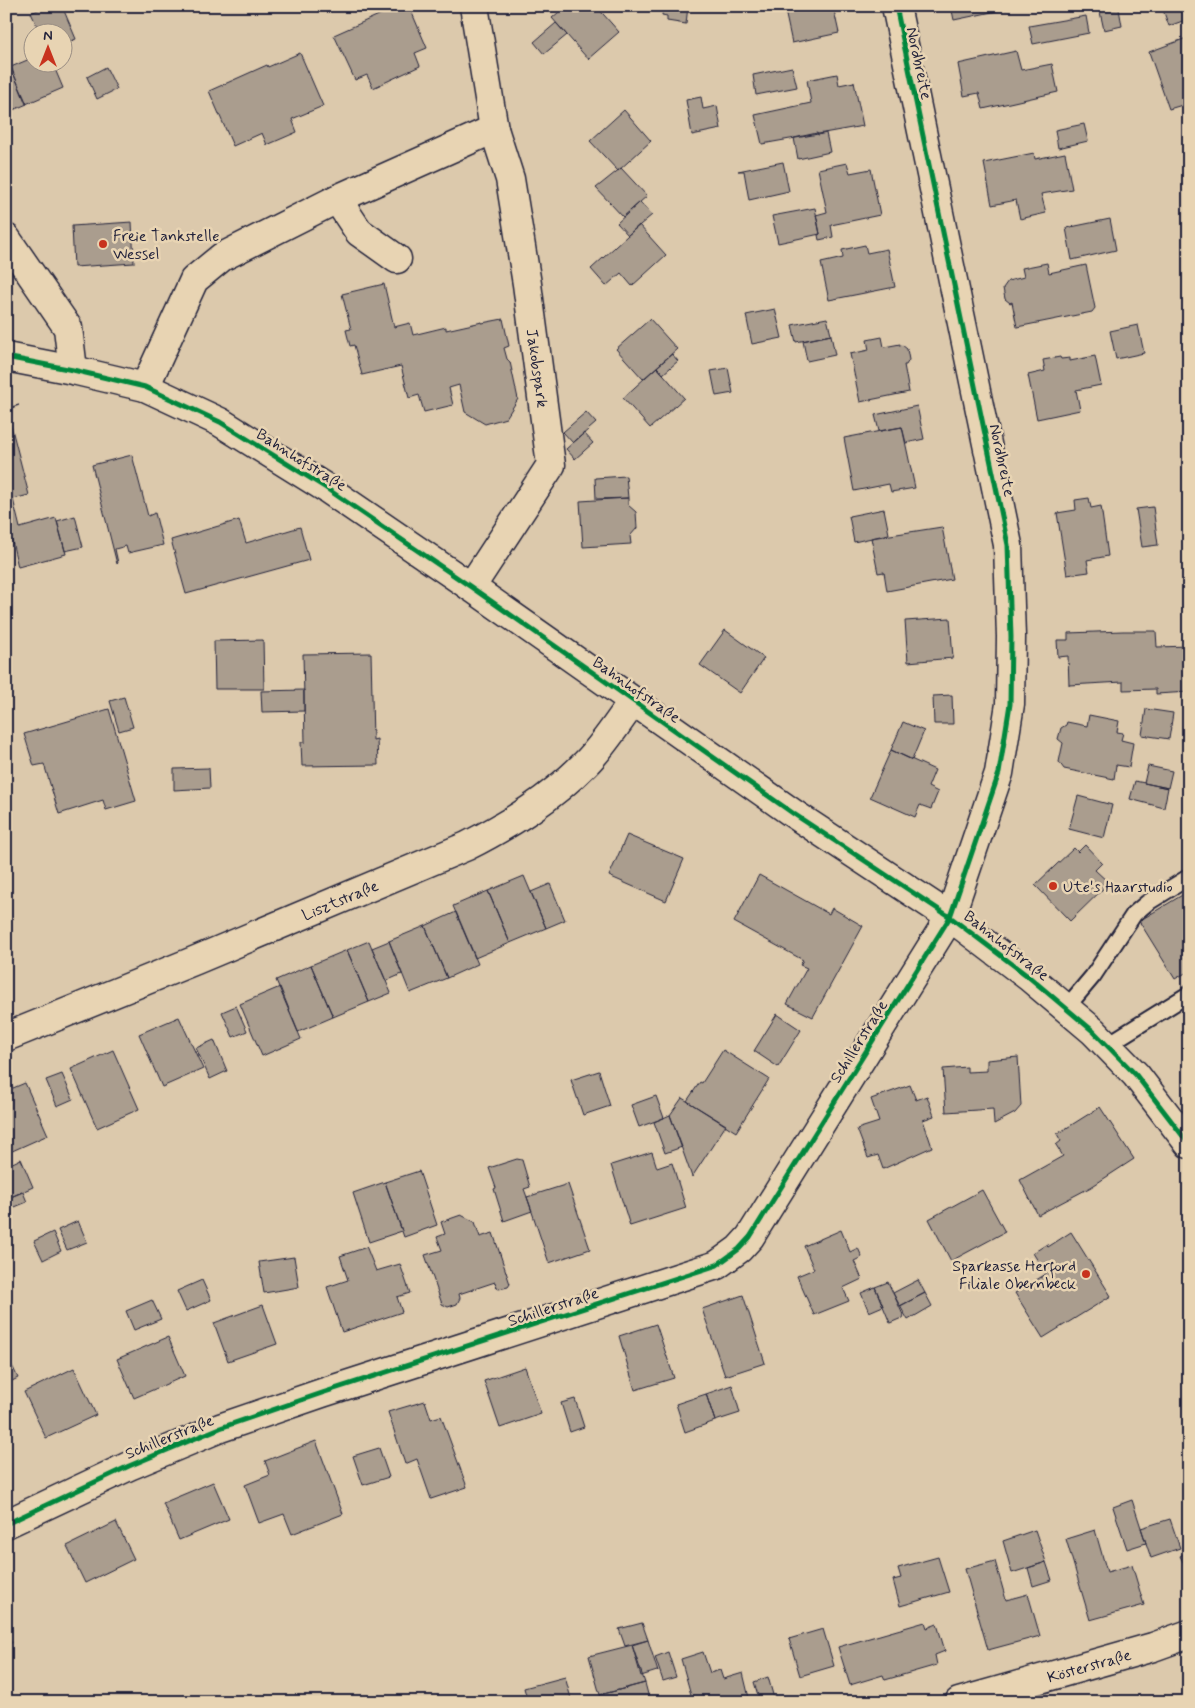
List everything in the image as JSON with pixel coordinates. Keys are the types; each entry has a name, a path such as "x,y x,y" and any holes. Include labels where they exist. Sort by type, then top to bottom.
{"street":[{"name":"Jakobspark","path":"471,587 551,465 527,284 510,179 494,130 474,6"},
{"name":"Nordbreite","path":"896,6 1008,545 1011,637 1010,704 999,773 950,917"},
{"path":"145,387 194,280 222,257 337,199 494,130"},
{"path":"337,199 359,232 397,259"},
{"path":"6,238 68,328 74,370"},
{"name":"Bahnhofstraße","path":"6,357 74,370 145,387 220,422 326,488 471,587 794,814 950,917 1029,977 1107,1045 1136,1075 1189,1144"},
{"name":"Lisztstraße","path":"6,1037 458,850 509,824 548,797 587,762 633,702"},
{"name":"Schillerstraße","path":"6,1524 129,1466 220,1428 717,1265 739,1250 750,1237 950,917"},
{"name":"Kösterstraße","path":"959,1702 1152,1647 1189,1634"}],"lane":[{"path":"1066,1008 1098,969 1134,914 1147,903 1189,877"},
{"path":"1107,1045 1189,994"}],"building":[{"path":"47,6 62,6 69,22 35,22 31,13"},
{"path":"399,6 409,6 427,48 415,53 420,66 373,88 367,75 355,80 334,35"},
{"path":"566,6 596,6 619,32 588,59 552,18"},
{"path":"663,6 688,6 686,24 667,21 667,16 662,15"},
{"path":"784,6 833,6 839,33 792,43"},
{"path":"951,6 1016,6 1016,7 954,20"},
{"path":"1174,6 1183,6 1188,19 1169,26 1163,10"},
{"path":"1119,9 1122,26 1104,30 1100,12"},
{"path":"6,14 12,27 6,29"},
{"path":"1086,16 1089,33 1033,44 1029,26"},
{"path":"556,23 567,35 544,54 534,42"},
{"path":"72,30 76,39 72,41"},
{"path":"1189,37 1189,103 1169,109 1149,52"},
{"path":"1016,51 1021,70 1052,64 1058,92 983,109 979,93 964,96 958,64"},
{"path":"300,53 323,106 292,119 297,132 267,145 262,133 233,146 209,91 267,65 268,67"},
{"path":"6,57 27,104 6,113"},
{"path":"22,62 22,72 56,72 63,88 26,104 11,67"},
{"path":"106,67 117,89 97,99 87,77"},
{"path":"792,67 797,87 756,95 753,75"},
{"path":"837,74 839,85 854,82 863,126 762,144 755,115 811,103 807,80"},
{"path":"701,97 703,109 717,106 721,129 692,135 686,100"},
{"path":"624,110 651,141 618,171 590,141"},
{"path":"1084,124 1088,141 1058,148 1055,130"},
{"path":"817,133 818,135 826,133 830,152 798,159 794,138"},
{"path":"1034,153 1035,159 1065,153 1072,189 1041,194 1046,213 1020,219 1016,200 992,205 984,163"},
{"path":"783,162 789,191 749,200 744,171 738,171"},
{"path":"847,163 850,173 871,169 880,215 831,225 833,237 819,240 818,235 820,234 816,215 827,212 818,169"},
{"path":"621,168 647,196 623,217 596,188"},
{"path":"640,202 652,215 628,235 617,223"},
{"path":"815,208 820,234 778,243 772,216"},
{"path":"1110,219 1116,250 1072,260 1066,228"},
{"name":"Freie Tankstelle Wessel","path":"132,222 134,263 74,267 72,226"},
{"path":"639,225 666,255 632,286 621,273 606,286 591,269"},
{"path":"865,245 867,253 887,249 895,287 829,300 821,263 843,258 842,250"},
{"path":"1047,263 1049,273 1086,265 1095,308 1092,312 1017,327 1012,302 1010,303 1005,299 1003,288 1008,281 1024,277 1022,268"},
{"path":"384,284 394,327 410,323 413,335 446,327 446,330 503,319 509,346 504,348 507,359 510,362 518,399 506,418 485,424 465,412 459,385 449,388 453,405 424,412 419,395 409,398 401,366 362,375 354,345 350,346 346,330 351,329 342,294"},
{"path":"775,309 782,338 752,344 746,315"},
{"path":"827,318 831,335 796,342 792,325"},
{"path":"650,319 677,349 643,379 616,349"},
{"path":"1138,325 1144,353 1116,359 1110,331"},
{"path":"831,335 835,355 807,361 803,341"},
{"path":"882,337 884,347 900,344 900,346 902,345 907,349 909,360 904,365 909,392 860,402 850,354 869,350 867,340"},
{"path":"672,354 678,361 663,374 657,367"},
{"path":"1095,356 1101,385 1076,390 1080,410 1037,419 1028,375 1045,371 1043,360 1060,357 1061,359 1070,358 1070,361"},
{"path":"657,367 684,398 650,428 623,398"},
{"path":"728,368 733,393 716,396 711,371"},
{"path":"19,405 7,410 29,495 13,499 20,528 56,518 66,554 18,567 10,533 6,533 6,408"},
{"path":"917,406 924,439 906,443 902,427 879,431 875,415"},
{"path":"586,412 596,423 573,443 563,432"},
{"path":"902,427 915,488 891,492 889,484 854,491 844,438"},
{"path":"584,433 593,443 575,459 566,449"},
{"path":"132,455 148,516 155,513 163,545 128,553 126,546 115,549 117,564 92,465"},
{"path":"626,476 628,498 596,499 595,478"},
{"path":"628,498 628,505 636,512 637,528 630,536 631,544 583,547 580,501"},
{"path":"1089,498 1091,508 1101,506 1108,556 1087,560 1089,572 1067,575 1057,513 1076,510 1075,500"},
{"path":"1153,507 1158,545 1142,547 1136,509"},
{"path":"884,509 889,534 854,542 849,516"},
{"path":"75,516 83,547 65,551 57,521"},
{"path":"239,520 246,543 300,527 309,560 186,594 171,540"},
{"path":"942,527 952,579 887,591 884,572 878,573 871,538"},
{"path":"950,618 953,658 908,662 905,621"},
{"path":"725,630 764,658 740,693 700,665"},
{"path":"1156,631 1157,647 1189,646 1189,692 1156,694 1156,689 1123,690 1123,682 1069,685 1068,656 1058,657 1057,640 1068,640 1068,633"},
{"path":"263,640 264,689 215,689 214,641"},
{"path":"371,653 373,740 377,739 378,765 302,766 301,742 305,742 303,654"},
{"path":"304,690 304,711 262,712 261,691"},
{"path":"952,695 953,724 934,724 933,696"},
{"path":"124,697 133,727 119,731 110,701"},
{"path":"109,709 136,801 106,810 103,800 59,814 44,764 34,766 24,734"},
{"path":"1146,709 1173,713 1169,739 1142,735"},
{"path":"1089,715 1119,721 1117,732 1123,733 1121,740 1133,743 1129,767 1116,765 1114,779 1064,769 1059,762 1063,743 1058,739 1061,728 1067,722 1087,726"},
{"path":"903,722 924,731 912,760 891,750"},
{"path":"891,750 935,770 928,787 938,792 931,809 920,805 915,817 870,797"},
{"path":"1148,766 1172,771 1168,788 1144,783"},
{"path":"209,768 210,788 174,790 174,769"},
{"path":"1135,781 1168,788 1164,808 1130,799"},
{"path":"1078,796 1112,805 1104,838 1069,829"},
{"path":"627,835 684,859 666,901 609,876"},
{"path":"1085,845 1102,863 1095,870 1109,883 1070,921 1035,885 1074,848 1078,852"},
{"path":"759,875 829,914 832,908 863,926 813,1017 787,1004 807,968 800,965 803,960 734,922"},
{"path":"524,876 546,928 510,943 488,891"},
{"path":"550,884 565,920 546,928 531,892"},
{"path":"488,891 510,943 475,958 453,906"},
{"path":"1189,891 1189,971 1175,979 1139,921"},
{"path":"456,912 478,964 447,978 425,926"},
{"path":"425,926 447,978 410,993 389,941"},
{"path":"369,941 391,993 369,1002 347,950"},
{"path":"389,941 402,974 386,981 372,948"},
{"path":"347,950 369,1002 333,1017 311,965"},
{"path":"311,965 333,1017 298,1032 276,980"},
{"path":"280,987 301,1039 262,1056 240,1004"},
{"path":"236,1006 247,1031 233,1037 222,1012"},
{"path":"777,1014 801,1030 778,1067 754,1051"},
{"path":"179,1017 203,1069 162,1087 139,1034"},
{"path":"214,1040 227,1071 210,1079 196,1048"},
{"path":"113,1050 139,1109 97,1128 71,1069"},
{"path":"723,1050 769,1079 736,1132 687,1101 700,1082 702,1083"},
{"path":"1018,1057 1021,1106 1015,1113 994,1124 993,1109 946,1112 943,1069 967,1067 967,1072 987,1071 987,1060"},
{"path":"599,1071 610,1106 583,1115 571,1080"},
{"path":"62,1074 73,1099 57,1106 46,1080"},
{"path":"25,1083 48,1135 10,1152 6,1143 6,1091"},
{"path":"910,1085 916,1100 927,1096 934,1116 923,1120 932,1147 883,1169 878,1155 868,1158 857,1129 879,1122 871,1099"},
{"path":"656,1096 664,1118 639,1127 631,1105"},
{"path":"682,1098 726,1125 692,1177 670,1115"},
{"path":"1100,1107 1134,1159 1091,1187 1038,1215 1020,1180 1063,1156 1056,1145 1061,1141 1057,1134"},
{"path":"670,1115 682,1147 665,1153 654,1122"},
{"path":"652,1152 657,1168 672,1163 686,1208 630,1226 611,1165"},
{"path":"21,1159 33,1187 6,1199 6,1166"},
{"path":"517,1159 522,1160 530,1187 524,1189 532,1211 504,1221 489,1168"},
{"path":"419,1171 437,1225 404,1237 385,1182"},
{"path":"385,1182 402,1231 369,1242 353,1193"},
{"path":"568,1184 590,1249 549,1263 527,1197"},
{"path":"982,1190 1005,1232 951,1261 929,1219"},
{"path":"23,1192 27,1202 10,1209 6,1199"},
{"path":"461,1215 475,1222 480,1237 493,1233 510,1284 508,1287 499,1289 495,1282 459,1294 460,1298 457,1304 448,1307 442,1304 425,1255 442,1250 437,1237 445,1234 441,1222"},
{"path":"78,1221 87,1242 67,1250 58,1230"},
{"path":"841,1230 850,1252 858,1248 862,1257 854,1261 862,1279 843,1288 849,1301 814,1315 797,1276 814,1269 804,1246"},
{"path":"53,1232 61,1251 43,1260 34,1241"},
{"path":"1071,1232 1111,1296 1043,1338 1015,1293 1046,1274 1033,1253 1047,1244 1048,1247"},
{"path":"366,1247 376,1271 400,1264 410,1293 397,1297 402,1312 342,1332 327,1287 348,1280 340,1256"},
{"path":"294,1257 299,1287 264,1293 259,1262"},
{"path":"202,1280 211,1300 186,1311 177,1291"},
{"path":"918,1280 925,1293 900,1306 893,1293"},
{"path":"888,1282 904,1317 890,1323 875,1287"},
{"path":"875,1287 883,1306 869,1312 861,1293"},
{"path":"925,1293 932,1306 908,1320 900,1306"},
{"path":"743,1295 765,1363 725,1376 702,1309"},
{"path":"152,1300 161,1319 134,1330 126,1311"},
{"path":"263,1305 277,1344 228,1361 214,1323"},
{"path":"656,1324 674,1378 635,1390 619,1336"},
{"path":"168,1337 185,1376 134,1398 117,1359"},
{"path":"6,1353 18,1378 6,1384"},
{"path":"525,1367 541,1414 500,1428 484,1381"},
{"path":"74,1368 96,1415 46,1438 24,1392"},
{"path":"732,1385 740,1413 715,1421 706,1394"},
{"path":"706,1394 715,1421 685,1432 676,1404"},
{"path":"575,1399 584,1427 570,1432 561,1403"},
{"path":"425,1401 431,1419 441,1416 467,1487 431,1499 417,1459 405,1464 388,1412"},
{"path":"316,1441 343,1514 292,1534 284,1514 259,1523 245,1485 270,1475 265,1461"},
{"path":"379,1448 389,1477 363,1485 353,1456"},
{"path":"213,1482 229,1519 179,1540 163,1503"},
{"path":"1132,1500 1146,1543 1127,1549 1113,1507"},
{"path":"1170,1519 1180,1548 1151,1558 1141,1528"},
{"path":"116,1522 134,1559 85,1583 67,1546"},
{"path":"1035,1530 1046,1562 1012,1573 1003,1541"},
{"path":"1095,1530 1107,1572 1132,1565 1144,1605 1090,1620 1066,1539"},
{"path":"1189,1551 1189,1574 1180,1556"},
{"path":"938,1557 949,1592 900,1606 893,1580 901,1578 898,1568"},
{"path":"995,1561 1006,1600 1028,1594 1040,1636 988,1650 965,1569"},
{"path":"1046,1562 1052,1580 1033,1586 1028,1568"},
{"path":"925,1622 927,1628 937,1624 945,1651 935,1655 937,1665 885,1680 883,1675 850,1685 838,1647"},
{"path":"642,1623 648,1640 625,1646 619,1629"},
{"path":"823,1629 834,1666 800,1676 789,1639"},
{"path":"6,1632 12,1643 6,1646"},
{"path":"648,1640 658,1672 641,1676 632,1645"},
{"path":"632,1645 645,1683 600,1695 589,1656"},
{"path":"668,1652 676,1677 663,1681 655,1657"},
{"path":"703,1652 710,1673 720,1670 723,1679 743,1673 750,1702 693,1702 681,1659"},
{"path":"565,1677 572,1702 528,1702 524,1688"},
{"path":"768,1677 775,1702 760,1702 754,1682"},
{"path":"645,1683 650,1702 602,1702 600,1695"},
{"path":"511,1698 512,1702 496,1702"}],"cycle path":[{"path":"6,1524 129,1466 220,1428 717,1265 739,1249 750,1237 950,917 999,773 1010,704 1011,637 1008,545 896,6"},
{"path":"6,357 145,387 220,422 326,488 471,587 794,814 950,917 1029,977 1093,1031 1136,1075 1189,1144"}],"place":[{"name":"Freie Tankstelle Wessel","path":"103,244"},
{"name":"Ute's Haarstudio","path":"1053,886"},
{"name":"Sparkasse Herford Filiale Obernbeck","path":"1086,1274"}]}
